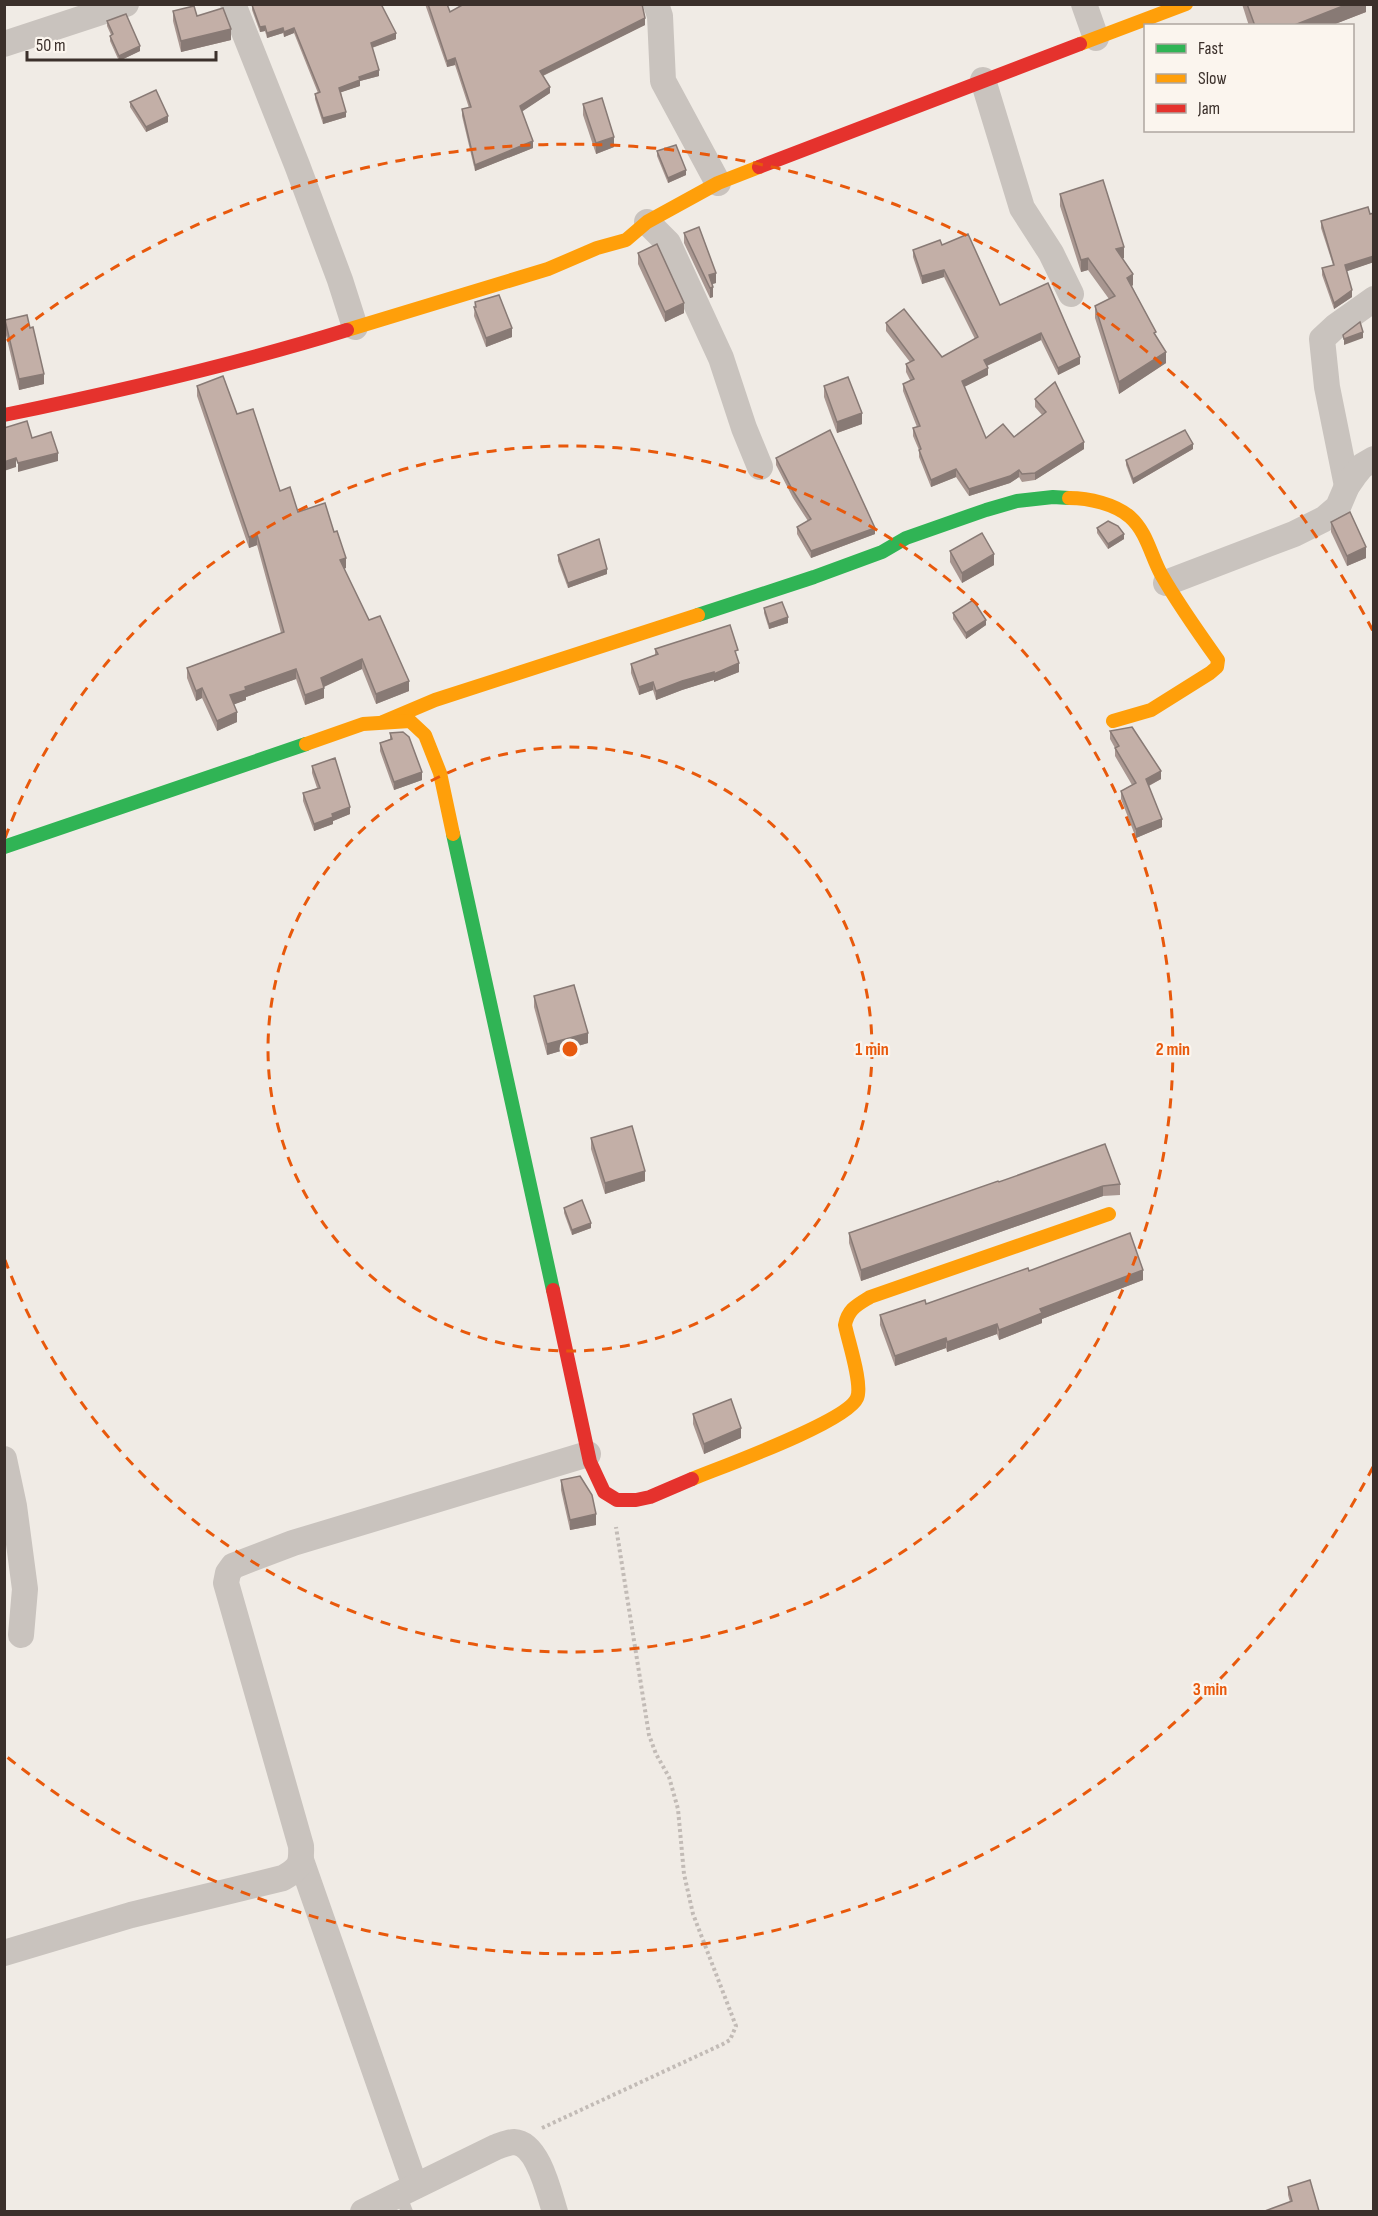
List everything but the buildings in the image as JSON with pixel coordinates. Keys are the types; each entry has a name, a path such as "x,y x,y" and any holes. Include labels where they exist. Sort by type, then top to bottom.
{"street":[{"path":"4,44 126,4"},
{"path":"233,4 297,165 355,327"},
{"path":"656,4 660,16 663,81 718,183"},
{"path":"1084,4 1096,38"},
{"path":"4,415 131,389 238,362 548,269 597,248 626,240 647,222 718,183 982,80 1186,4"},
{"path":"982,80 1022,208 1051,253 1071,294"},
{"path":"647,222 668,243 721,358 744,428 760,467"},
{"path":"1347,486 1328,387 1322,339 1374,299"},
{"path":"1166,584 1294,534 1324,519 1338,507 1347,486 1362,466 1374,459"},
{"path":"382,723 456,693 804,581 882,552 906,538 986,510 1017,501 1053,497 1083,498 1124,512 1141,530 1166,584 1216,656 1218,663 1210,674 1151,710 1113,721"},
{"path":"4,847 363,724 410,721 425,735 440,773 588,1454 603,1491 613,1499 628,1502 650,1497 807,1431 852,1406 858,1396 858,1384 845,1325 847,1315 854,1305 1109,1214"},
{"path":"407,2197 302,1860 301,1846 226,1582 228,1573 233,1566 242,1561 293,1543 588,1454"},
{"path":"4,1459 14,1506 25,1588 21,1635"},
{"path":"4,1953 130,1915 283,1878 296,1871 302,1860"},
{"path":"363,2211 407,2197 496,2147 512,2142 529,2148 535,2157 555,2211"}],"path":[{"path":"512,2142 702,2055 730,2040 735,2026 693,1914 684,1874 678,1809 669,1777 656,1754 649,1735 618,1548 613,1499"}],"traffic: fast":[{"path":"698,615 814,577 882,552 906,538 986,510 1017,501 1053,497 1069,498"},
{"path":"4,847 306,744"},
{"path":"453,834 553,1290"}],"traffic: slow":[{"path":"1080,44 1186,4"},
{"path":"347,330 548,269 597,248 626,240 647,222 718,183 759,167"},
{"path":"1069,498 1109,505 1124,512 1136,523 1145,537 1157,567 1188,618 1218,660 1217,667 1210,673 1151,710 1113,721"},
{"path":"383,722 435,700 698,615"},
{"path":"306,744 363,724 410,721 425,735 440,773 453,834"},
{"path":"692,1479 808,1431 848,1408 857,1398 858,1383 845,1325 851,1311 861,1302 1109,1214"}],"traffic: jam":[{"path":"759,167 1080,44"},
{"path":"4,415 177,377 347,330"},
{"path":"553,1290 590,1462 604,1492 617,1500 636,1500 650,1497 692,1479"}]}
